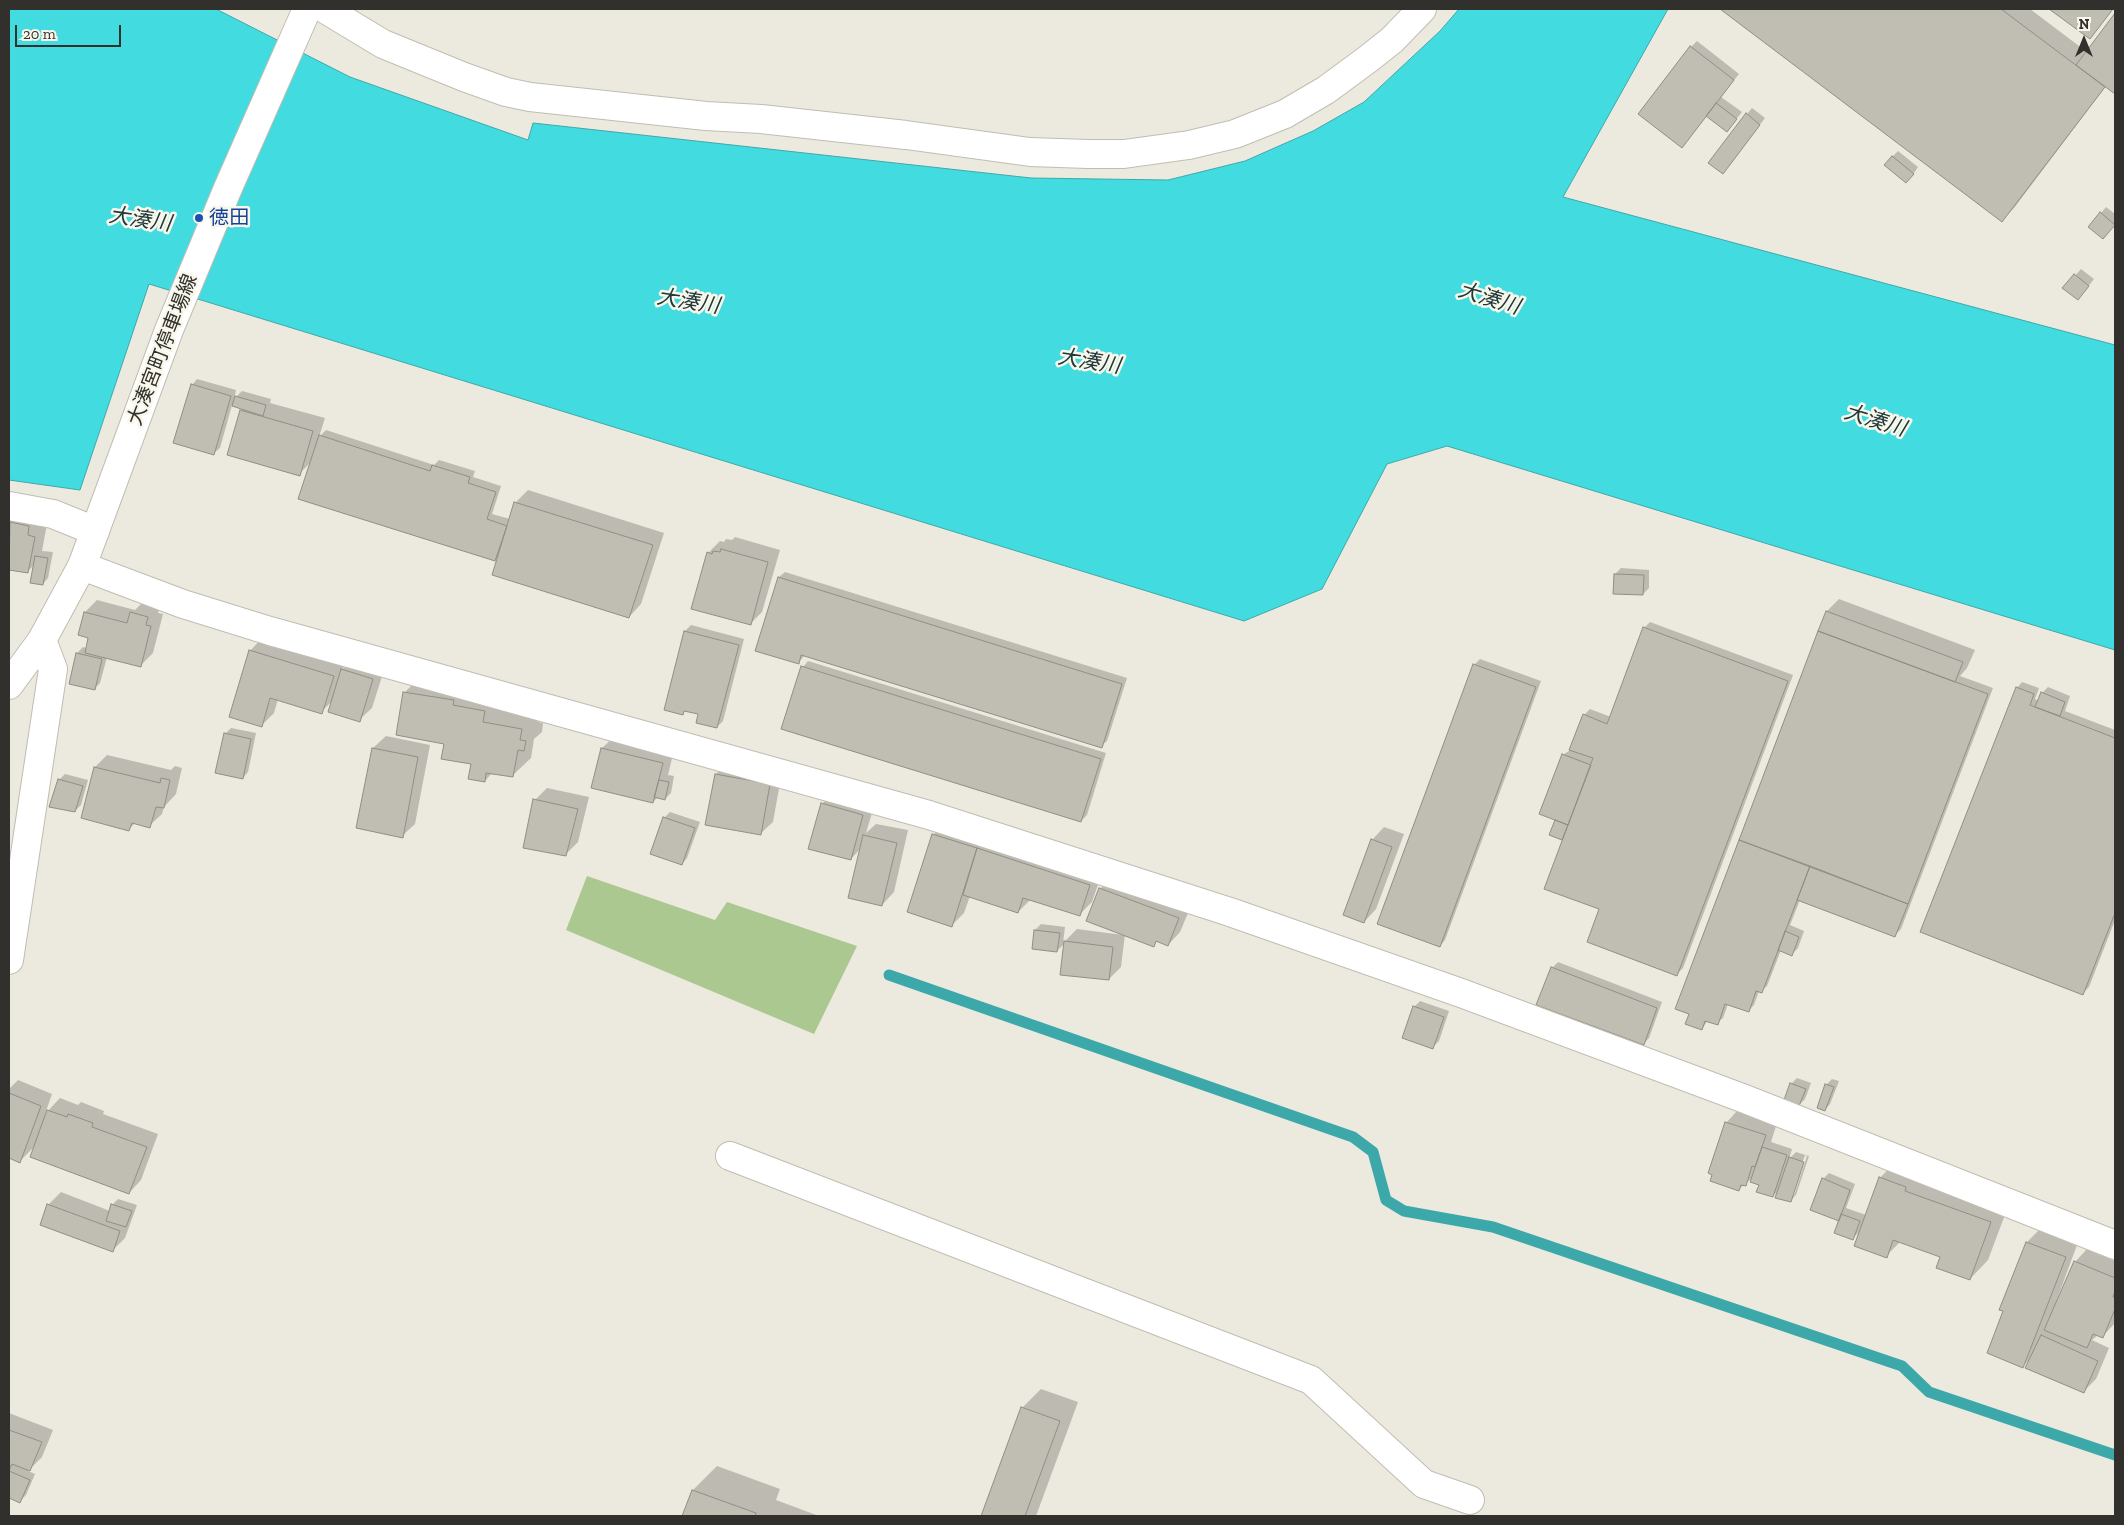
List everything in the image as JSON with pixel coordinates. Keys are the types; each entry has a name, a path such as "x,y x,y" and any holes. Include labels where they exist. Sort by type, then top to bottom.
{"street":[{"name":"大湊宮町停車場線","path":"9,686 42,640 82,566 169,330 228,188 307,9"},
{"path":"325,9 382,44 464,77 506,92 530,97 706,116 761,119 897,134 1030,152 1088,154 1124,154 1189,145 1234,134 1285,114 1326,90 1368,59 1392,40 1422,9"},
{"path":"9,506 53,514 95,531"},
{"path":"82,566 183,604 270,631 929,815 1230,912 1461,993 1699,1082 2115,1245"},
{"path":"9,960 53,669 42,640"},
{"path":"730,1156 1311,1380 1424,1484 1470,1500"}],"green space":[{"path":"587,876 715,920 727,902 857,946 814,1034 566,930"}],"water":[{"name":"大湊川","path":"9,9 216,9 350,77 528,140 533,123 1031,178 1168,180 1245,161 1313,131 1364,102 1440,31 1459,9 1668,9 1563,197 2115,345 2115,650 1447,446 1387,464 1322,589 1244,621 149,284 80,490 9,480"}],"building":[{"path":"1720,9 2001,9 2105,87 2002,222"},
{"path":"2049,9 2113,9 2090,39"},
{"path":"2115,13 2115,94 2076,65"},
{"path":"1690,46 1734,80 1682,148 1638,114"},
{"path":"1716,103 1737,119 1727,132 1706,116"},
{"path":"1746,113 1760,125 1723,174 1708,163"},
{"path":"1892,156 1914,174 1906,183 1884,165"},
{"path":"2100,212 2115,225 2103,239 2088,227"},
{"path":"2074,274 2089,286 2078,300 2062,288"},
{"path":"191,384 231,396 214,455 173,443"},
{"path":"235,396 266,405 263,416 232,406"},
{"path":"240,410 313,431 300,476 227,455"},
{"path":"319,435 430,471 432,465 470,477 468,483 496,492 487,519 507,526 495,561 298,499"},
{"path":"514,502 653,545 629,618 492,575"},
{"path":"10,522 29,526 28,535 35,537 28,573 9,570"},
{"path":"721,549 768,562 751,625 691,609 707,552 712,554 713,551 720,552"},
{"path":"35,556 48,558 43,585 30,583"},
{"path":"1614,574 1644,575 1643,595 1613,594"},
{"path":"778,577 1122,684 1102,748 801,655 799,664 755,651"},
{"path":"1826,611 1963,662 1955,682 1818,631"},
{"path":"84,612 127,623 130,612 148,617 146,625 151,626 141,667 85,653 88,638 78,635"},
{"path":"1643,627 1788,681 1677,976 1587,942 1599,909 1544,889 1593,758 1569,750 1583,714 1607,724"},
{"path":"684,631 739,645 717,728 696,723 698,714 684,711 683,715 664,710"},
{"path":"1818,631 1988,694 1908,904 1739,840"},
{"path":"249,650 334,676 322,714 270,698 262,727 229,717"},
{"path":"76,653 102,659 95,690 69,684"},
{"path":"1473,664 1536,687 1440,947 1377,924"},
{"path":"801,666 1101,759 1081,822 781,729"},
{"path":"341,669 373,679 360,722 328,712"},
{"path":"2016,687 2034,694 2030,705 2115,738 2115,913 2083,995 1920,932"},
{"path":"403,692 454,700 453,705 485,711 483,722 522,729 520,740 526,741 524,751 518,750 513,777 486,773 485,782 468,779 471,764 441,759 444,744 396,735"},
{"path":"2041,692 2065,702 2060,716 2035,707"},
{"path":"224,733 251,739 243,779 215,773"},
{"path":"372,748 418,757 403,838 356,828"},
{"path":"601,748 663,763 653,803 591,788"},
{"path":"1562,754 1591,765 1568,825 1539,814"},
{"path":"94,767 160,783 161,778 170,780 164,808 156,807 150,828 132,823 129,831 81,818"},
{"path":"715,774 770,784 761,835 705,825"},
{"path":"58,779 83,786 75,812 49,807"},
{"path":"659,780 669,782 665,800 654,797"},
{"path":"533,799 578,809 566,856 523,848"},
{"path":"821,803 863,815 851,860 808,849"},
{"path":"663,817 695,828 682,865 650,854"},
{"path":"1555,820 1568,825 1562,840 1549,835"},
{"path":"932,834 977,848 952,927 907,912"},
{"path":"863,835 897,843 882,906 848,898"},
{"path":"1371,839 1392,847 1364,923 1343,915"},
{"path":"1739,840 1810,866 1762,993 1756,991 1749,1012 1725,1004 1718,1025 1705,1021 1702,1030 1685,1024 1689,1014 1675,1009"},
{"path":"977,848 1090,885 1080,916 1023,898 1018,913 963,895"},
{"path":"1810,866 1908,904 1895,937 1797,900"},
{"path":"1099,888 1179,918 1168,946 1156,941 1154,947 1086,921"},
{"path":"1034,930 1060,933 1057,952 1032,949"},
{"path":"1785,931 1799,937 1792,956 1778,950"},
{"path":"1064,941 1113,947 1109,980 1060,975"},
{"path":"1551,967 1657,1008 1644,1045 1536,1005"},
{"path":"1413,1006 1444,1017 1433,1049 1402,1038"},
{"path":"1790,1083 1806,1089 1799,1106 1784,1100"},
{"path":"1825,1084 1834,1087 1825,1111 1817,1108"},
{"path":"9,1093 41,1106 20,1163 9,1158"},
{"path":"47,1110 67,1117 68,1114 93,1123 92,1127 147,1147 129,1194 30,1157"},
{"path":"1725,1122 1766,1135 1755,1167 1752,1166 1746,1186 1741,1185 1739,1191 1710,1181 1712,1175 1708,1173"},
{"path":"1762,1147 1787,1155 1773,1197 1756,1192 1759,1185 1750,1182"},
{"path":"1789,1157 1804,1162 1791,1202 1775,1198"},
{"path":"1879,1177 1906,1187 1905,1191 1991,1222 1970,1280 1936,1268 1940,1257 1893,1240 1887,1258 1854,1246"},
{"path":"1822,1178 1850,1190 1839,1221 1810,1210"},
{"path":"47,1204 120,1231 113,1252 40,1225"},
{"path":"111,1204 132,1211 126,1227 106,1221"},
{"path":"1841,1214 1860,1221 1853,1240 1834,1233"},
{"path":"2026,1242 2066,1257 2023,1368 1987,1353 2003,1311 1999,1310"},
{"path":"2074,1261 2115,1278 2113,1297 2115,1297 2115,1309 2103,1338 2093,1334 2087,1348 2044,1330"},
{"path":"2041,1335 2098,1361 2084,1393 2025,1368"},
{"path":"1021,1407 1060,1421 1025,1516 981,1516"},
{"path":"9,1430 42,1442 30,1471 12,1464 9,1470"},
{"path":"9,1471 30,1480 20,1503 9,1498"},
{"path":"692,1490 756,1513 755,1516 682,1516"}],"waterway":[{"path":"889,975 1353,1137 1373,1152 1386,1200 1404,1211 1493,1227 1902,1366 1929,1392 2115,1455"}],"place":[{"name":"徳田","path":"199,218"}]}
